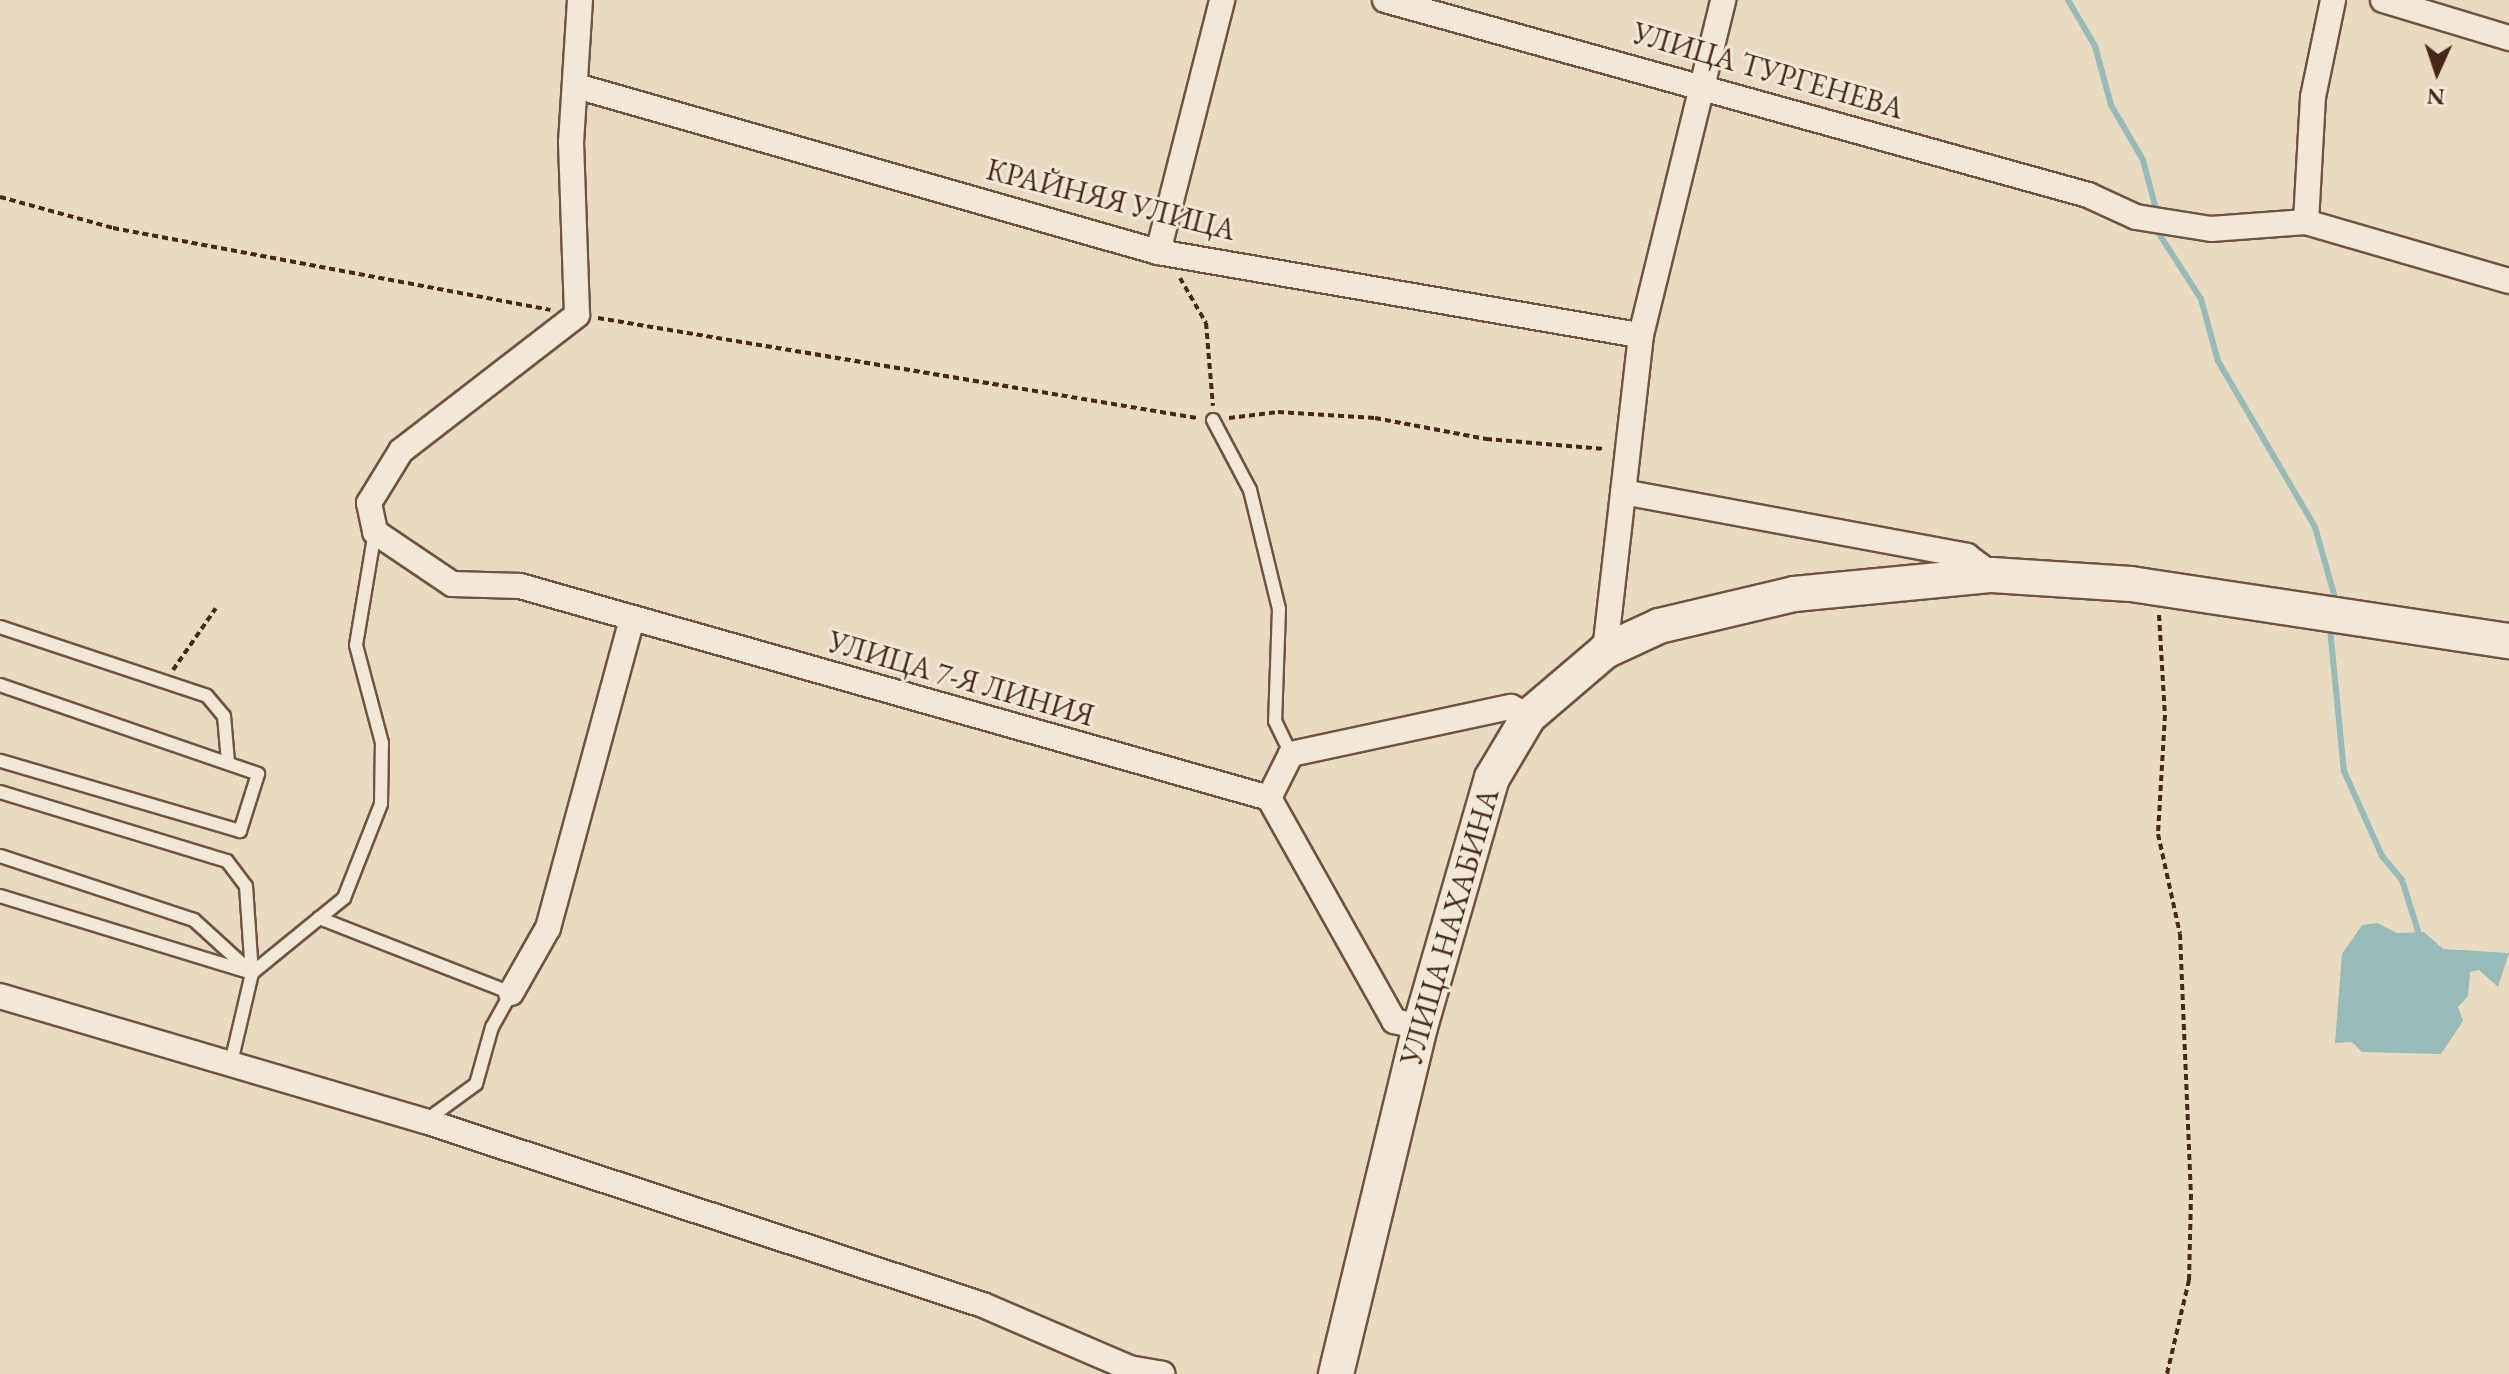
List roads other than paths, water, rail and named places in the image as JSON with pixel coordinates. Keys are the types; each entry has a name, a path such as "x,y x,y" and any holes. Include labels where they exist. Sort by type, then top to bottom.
{"main road":[{"name":"УЛИЦА НАХАБИНА","path":"1336,1374 1468,843 1492,778 1529,716 1605,651 1659,626 1794,594 1992,575 2160,588 2509,641"}],"street":[{"path":"375,532 369,503 401,451 577,315 576,86 580,0"},
{"path":"1158,252 1222,0"},
{"name":"УЛИЦА ТУРГЕНЕВА","path":"1385,0 1702,84 2088,195 2136,217 2211,229 2306,222"},
{"path":"1605,651 1641,335 1723,0"},
{"path":"2333,0 2313,97 2306,222 2509,281"},
{"path":"2383,0 2509,38"},
{"name":"КРАЙНЯЯ УЛИЦА","path":"576,86 1158,252 1641,335"},
{"path":"1623,492 1967,556 1992,575"},
{"name":"УЛИЦА 7-Я ЛИНИЯ","path":"375,532 452,584 520,586 1269,798"},
{"path":"511,993 548,928 632,619"},
{"path":"1420,1027 1394,1021 1269,798 1291,754 1511,707 1529,716"},
{"path":"0,996 229,1069 425,1121 983,1305 1129,1368 1162,1374"}],"lane":[{"path":"1213,420 1250,490 1279,609 1275,721 1291,754"},
{"path":"252,973 344,898 381,804 382,743 356,645 375,532"},
{"path":"0,627 167,678 207,696 224,716 228,762"},
{"path":"0,685 258,774 240,831 0,761"},
{"path":"0,792 227,861 246,886 252,973 229,1069"},
{"path":"0,856 194,920 252,973"},
{"path":"0,896 252,973"},
{"path":"319,918 511,993 492,1027 476,1084 425,1121"}],"water":[{"path":"2377,923 2397,933 2424,932 2443,949 2509,953 2498,987 2479,970 2470,972 2468,996 2458,1007 2463,1021 2441,1054 2362,1052 2352,1042 2335,1043 2342,954 2362,925"}],"waterway":[{"path":"2068,0 2095,46 2111,105 2143,160 2157,213"},
{"path":"2156,229 2201,299 2218,361 2315,527 2334,594"},
{"path":"2330,629 2344,771 2382,856 2402,880 2418,931"}]}
